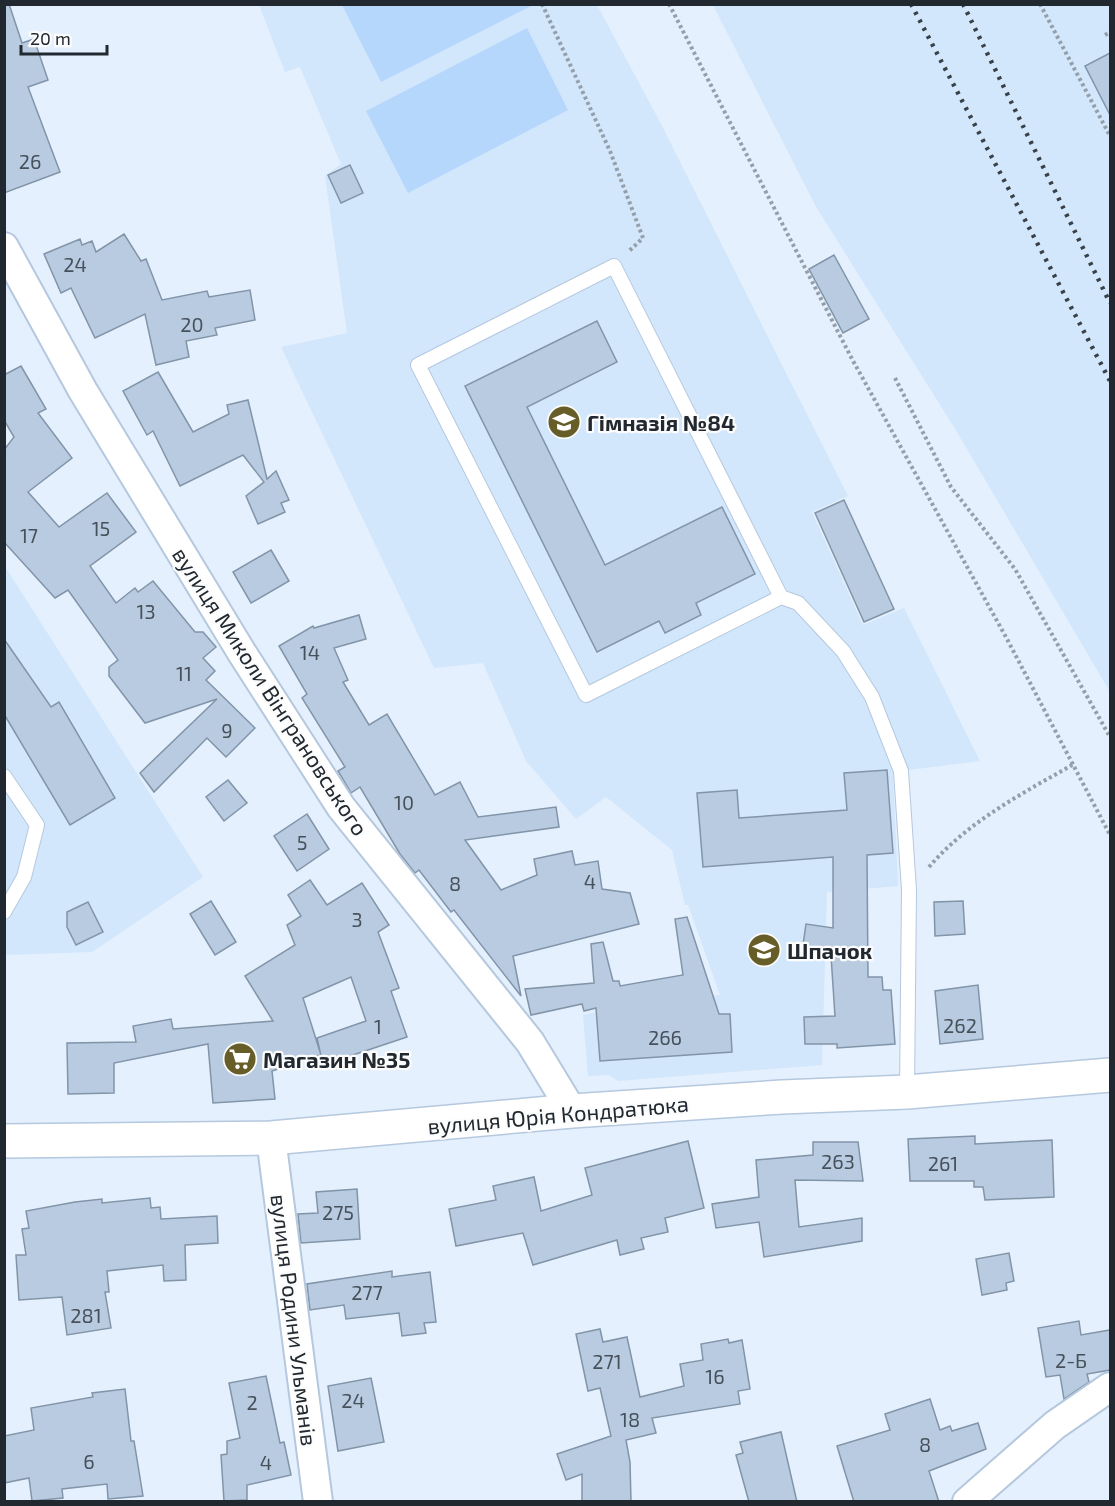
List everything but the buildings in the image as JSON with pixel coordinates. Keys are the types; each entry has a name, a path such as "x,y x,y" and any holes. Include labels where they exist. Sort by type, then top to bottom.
{"street":[{"name":"вулиця Миколи Вінграновського","path":"4,247 89,401 242,653 341,807 530,1042 572,1111"},
{"name":"вулиця Юрія Кондратюка","path":"4,1141 271,1138 572,1111 782,1097 906,1092 1110,1075"},
{"name":"вулиця Родини Ульманів","path":"271,1138 318,1502"},
{"path":"967,1502 1055,1425 1110,1387"}],"lane":[{"path":"781,597 586,695 418,365 614,266 781,597 798,603 843,651 872,697 901,771 909,890 906,1092"},
{"path":"4,776 37,825 24,878 4,912"}],"path":[{"path":"542,4 610,151 643,238 614,266"},
{"path":"669,4 852,359 1074,764 1110,835"},
{"path":"1040,4 1110,136"},
{"path":"1105,35 1110,32"},
{"path":"895,378 951,486 1015,569 1110,737"},
{"path":"909,890 946,847 1015,797 1074,764"}],"shaded area":[{"name":"Гімназія №84","path":"259,5 597,5 660,122 848,496 812,512 863,625 904,608 980,761 893,772 898,886 827,892 822,1065 618,1081 609,1075 588,1076 583,1015 640,1003 720,995 688,905 685,905 672,850 606,797 576,819 526,761 483,663 434,668 281,347 347,333 325,176 341,164 300,67 285,72"},
{"path":"342,5 530,5 381,82"},
{"path":"713,5 1110,5 1110,692 957,432 815,205"},
{"path":"527,28 568,110 408,193 366,111"},
{"path":"4,565 203,877 92,952 5,955"}],"railway":[{"path":"911,4 1110,381"},
{"path":"963,4 1110,303"}],"place":[{"name":"Гімназія №84","path":"564,422"},
{"name":"Шпачок","path":"764,950"},
{"name":"Магазин №35","path":"240,1059"}]}
